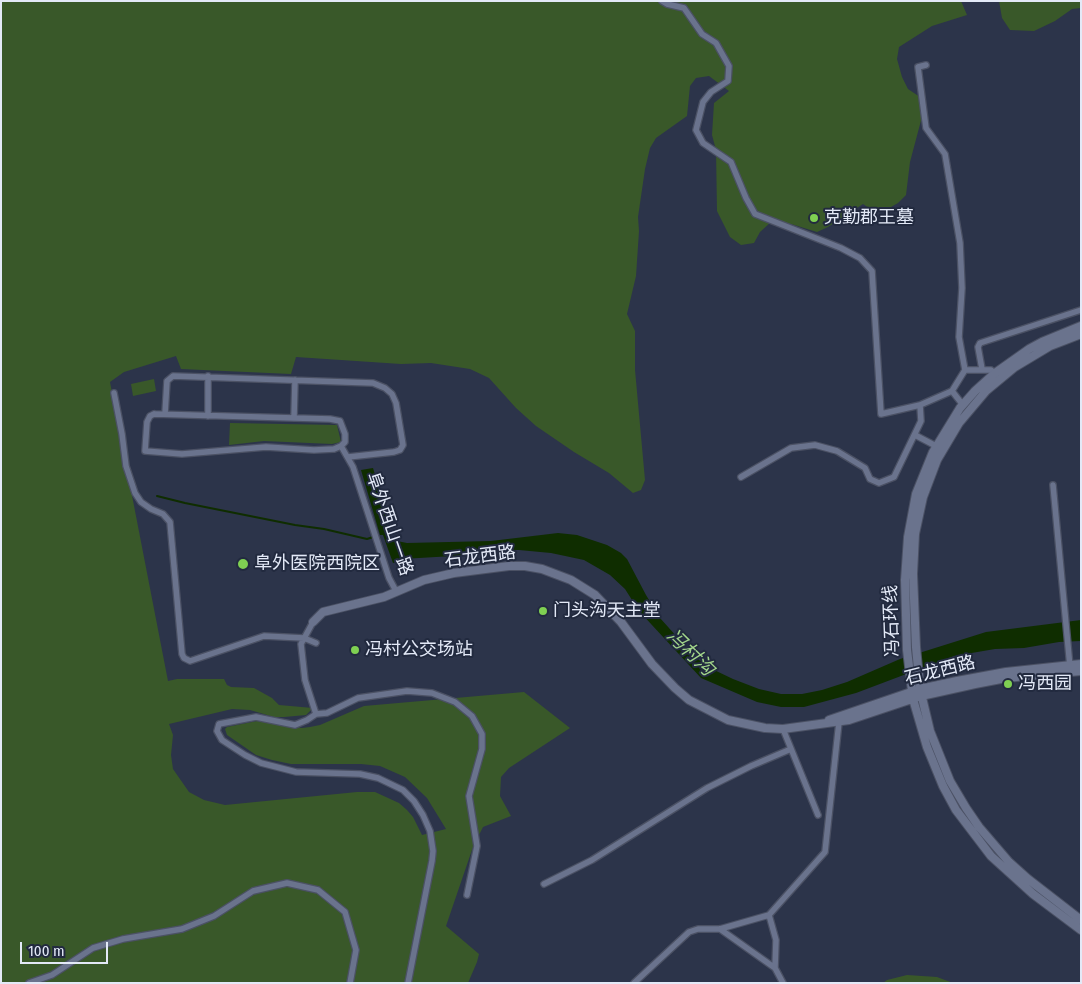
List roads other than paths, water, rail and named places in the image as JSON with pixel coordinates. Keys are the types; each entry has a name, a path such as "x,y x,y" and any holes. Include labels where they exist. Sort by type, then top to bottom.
{"main road":[{"name":"冯石环线","path":"1081,326 1042,342 995,373 963,405 936,446 916,494 908,537 906,580 907,650 910,678 943,766 966,808 989,840 1015,868 1081,920"},
{"name":"冯石环线","path":"1081,334 1050,346 1015,367 986,391 955,428 937,460 926,487 919,510 914,560 918,673 916,694 922,733 935,770 964,820 999,864 1081,930"},
{"name":"石龙西路","path":"313,622 323,612 384,597 424,580 488,568 525,566 556,573 584,588 607,606 652,664 675,688 689,700 728,720 765,728 783,729 839,722 849,720 916,694"},
{"name":"石龙西路","path":"810,726 916,694 1070,668 1081,664"},
{"name":"石龙西路","path":"1070,668 1081,671"}],"street":[{"path":"662,1 684,8 702,34 716,43 729,66 728,81 711,92 703,102 696,130 703,143 731,162 755,214 841,248 860,258 872,271 881,414 920,405 952,391 965,370 959,337 962,288 960,243 945,154 926,128 918,67 926,65"},
{"path":"982,370 978,346 980,343 1081,310"},
{"path":"965,370 991,370 1000,380"},
{"path":"165,414 167,381 172,376 373,383 385,388 392,394 396,403 403,445 400,450 394,452 348,457"},
{"path":"208,376 208,416"},
{"path":"294,418 295,380"},
{"path":"952,391 963,405"},
{"path":"114,393 126,466 135,493 141,502 163,514 170,522 182,654 184,658 190,661 264,636 304,638 316,644"},
{"path":"740,477 791,448 815,445 837,451 865,468 870,479 879,483 894,477 921,421 920,405"},
{"path":"165,414 208,416 330,419 340,421 345,434 345,442 334,449 314,450 266,447 182,454 145,451 147,422 150,416 165,414"},
{"path":"915,435 936,446"},
{"name":"阜外西山一路","path":"341,446 353,467 375,536 396,591"},
{"path":"1053,485 1070,668"},
{"path":"313,622 301,644 305,680 316,714"},
{"path":"408,983 432,861 430,831 414,801 403,790 378,778 360,774 296,772 261,763 222,740 217,730 219,724 256,717 295,725 316,714 327,713 358,698 407,691 432,693 455,702 472,716 482,734 482,749 469,796 477,846 467,895"},
{"path":"634,983 689,932 698,929 720,929 770,915 825,852 839,722"},
{"path":"783,729 818,815"},
{"path":"544,884 592,860 706,788 750,766 791,749"},
{"path":"29,983 52,975 93,948 123,939 182,929 214,916 254,891 287,883 318,890 345,912 356,950 350,983"},
{"path":"770,915 776,940 775,968"},
{"path":"720,929 775,968 783,983"}],"water":[{"name":"冯村沟","path":"373,468 389,532 391,537 397,541 407,543 491,541 558,533 577,535 607,545 627,559 660,618 695,657 710,668 759,689 781,694 802,694 822,690 847,682 900,659 986,632 1081,620 1081,641 1059,642 1024,648 995,649 954,656 856,693 804,707 781,707 757,702 701,678 639,611 625,589 610,575 584,560 551,553 502,550 470,555 402,559 402,561 393,563 383,535 380,535 361,470"}],"waterway":[{"path":"157,496 367,539 373,537"}],"place":[{"name":"克勤郡王墓","path":"814,218"},
{"name":"阜外医院西院区","path":"243,564"},
{"name":"门头沟天主堂","path":"543,611"},
{"name":"冯村公交场站","path":"355,650"},
{"name":"冯西园","path":"1008,684"}]}
